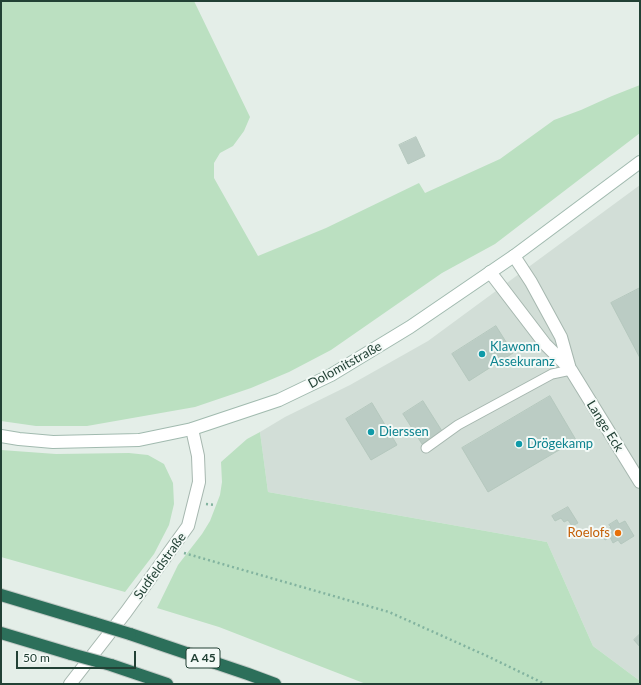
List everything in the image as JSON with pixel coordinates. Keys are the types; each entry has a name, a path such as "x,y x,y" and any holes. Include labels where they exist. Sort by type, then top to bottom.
{"highway":[{"name":"A 45","path":"1,595 130,634 275,684"},
{"path":"1,633 111,665 166,684"}],"street":[{"name":"Dolomitstraße","path":"1,436 53,442 139,440 192,429 279,400 331,375 410,327 514,256 640,162"},
{"name":"Lange Eck","path":"514,256 531,282 561,337 570,370"},
{"name":"Lange Eck","path":"490,272 545,344 570,370 640,482"},
{"name":"Sudfeldstraße","path":"70,684 172,550 188,526 199,482 198,456 192,429"}],"lane":[{"path":"426,448 458,426 552,374 570,370"}],"path":[{"path":"172,550 389,612 545,684"}],"shaded area":[{"path":"640,185 640,681 593,646 547,542 268,492 260,432 285,417 350,385 428,341"}],"green space":[{"path":"1,1 194,1 250,117 244,131 233,146 220,153 214,163 214,178 258,256 326,228 419,183 425,193 500,159 554,120 640,85 640,133 495,244 442,273 331,350 289,372 251,388 195,407 87,426 36,426 1,421"},
{"path":"260,432 268,492 547,542 593,646 640,681 640,684 366,684 219,627 157,608 178,565 210,521 220,495 222,482 221,462 247,439"},
{"path":"1,450 56,454 129,453 148,455 164,464 173,483 174,504 169,525 154,554 125,592 1,557"}],"building":[{"path":"416,137 425,156 408,164 399,145"},
{"path":"640,288 640,358 611,303"},
{"name":"Klawonn Assekuranz","path":"496,326 513,353 469,381 452,354"},
{"name":"Drögekamp","path":"550,396 576,440 488,492 462,448"},
{"path":"423,401 442,431 422,444 403,414"},
{"name":"Dierssen","path":"372,403 397,445 371,460 346,419"},
{"path":"568,507 578,523 572,526 568,520 564,522 561,518 555,521 552,516"},
{"name":"Roelofs","path":"617,520 619,524 625,521 634,536 621,544 618,540 613,543 610,537 605,540 601,534 611,527 609,525"},
{"path":"640,634 640,647 634,640"}],"place":[{"name":"Klawonn Assekuranz","path":"482,354"},
{"name":"Dierssen","path":"371,432"},
{"name":"Drögekamp","path":"519,444"},
{"name":"Roelofs","path":"618,533"}]}
